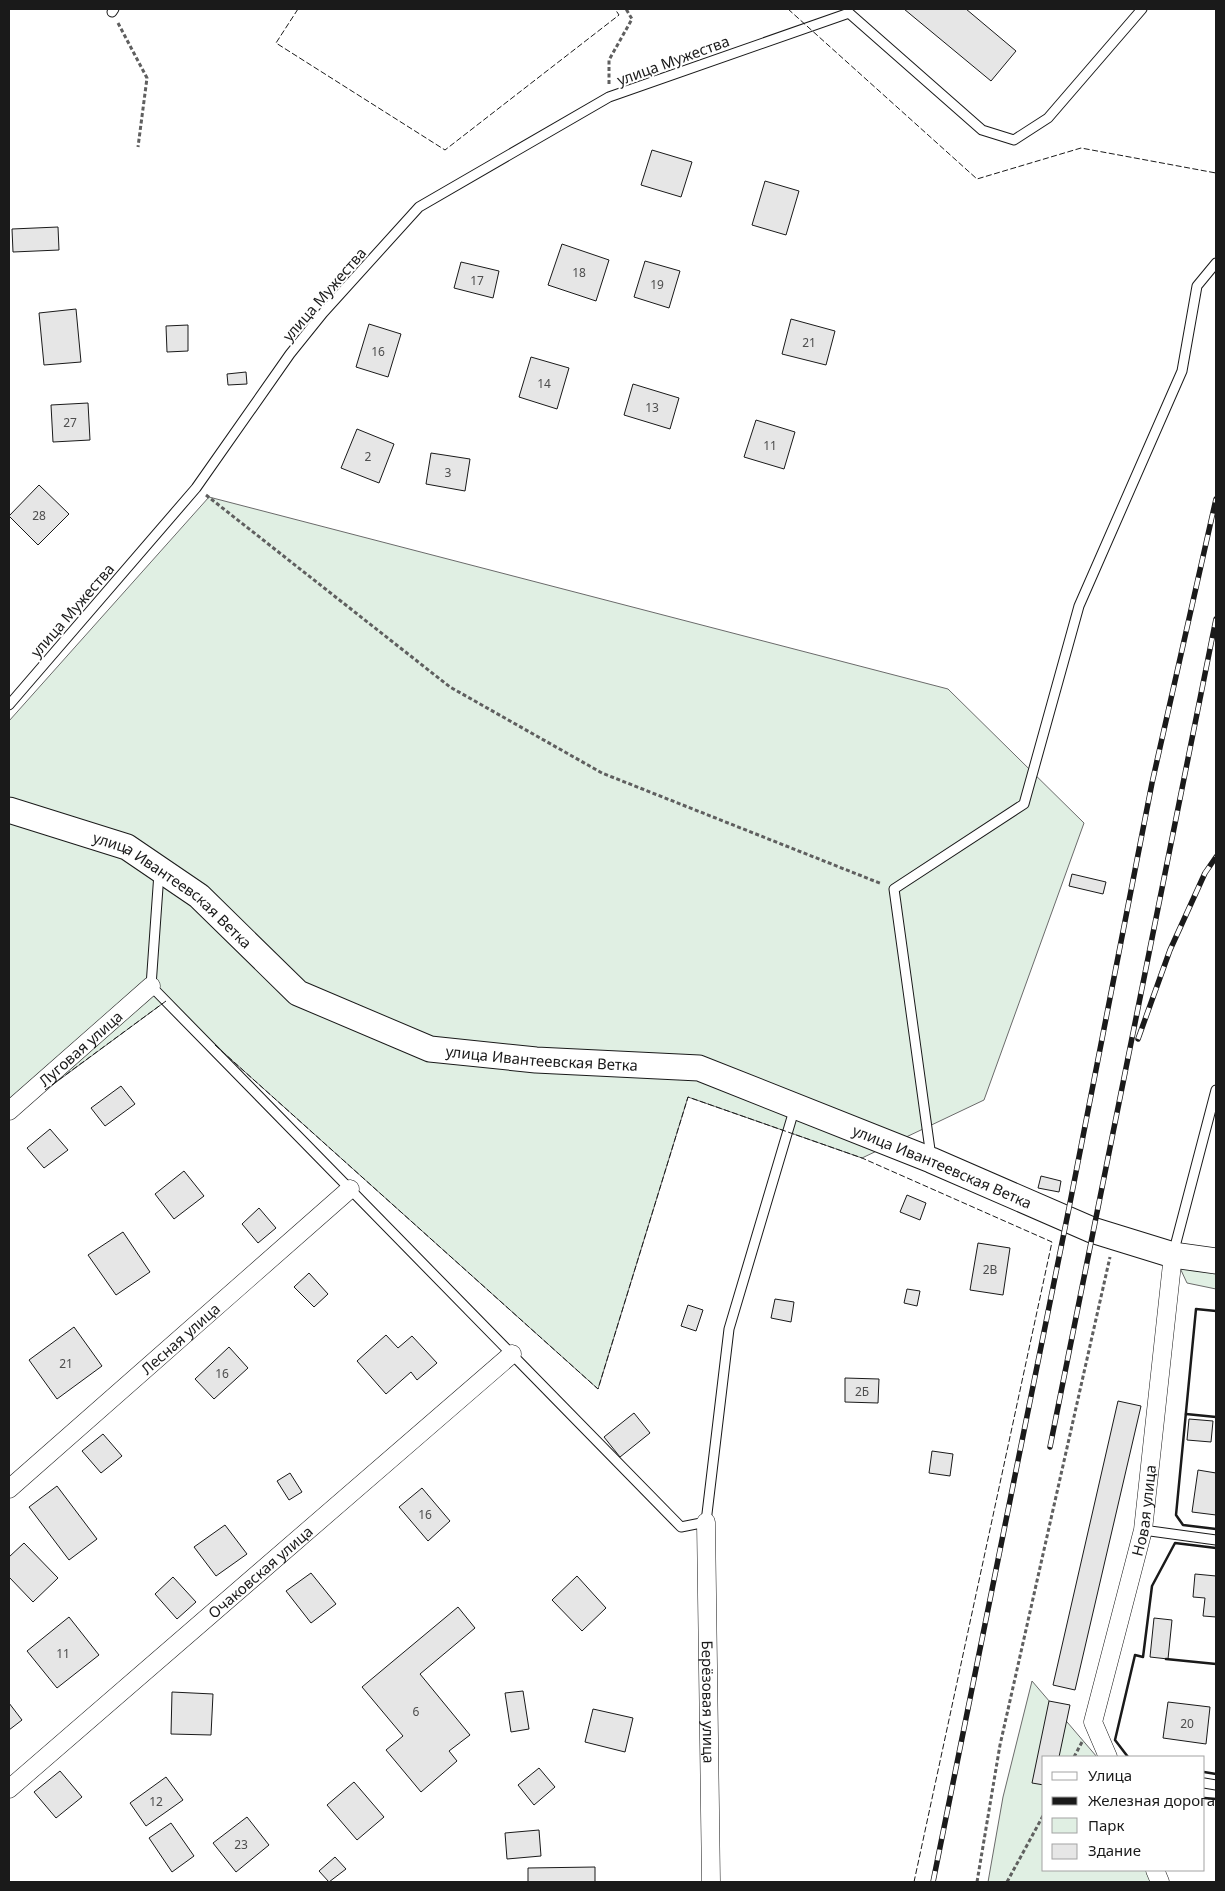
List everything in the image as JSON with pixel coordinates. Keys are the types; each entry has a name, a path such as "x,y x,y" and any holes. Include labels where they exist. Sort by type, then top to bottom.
{"main road":[{"name":"улица Ивантеевская Ветка","path":"9,810 127,847 199,896 298,993 430,1049 536,1060 699,1068 931,1160 1066,1220 1114,1238 1173,1255 1216,1261"}],"street":[{"name":"Луговая улица","path":"9,1111 152,986"},
{"name":"Лесная улица","path":"9,1488 350,1189"},
{"name":"Новая улица","path":"1108,1756 1093,1722 1143,1530 1173,1255"},
{"name":"Очаковская улица","path":"9,1790 512,1354"},
{"name":"Берёзовая улица","path":"706,1522 711,1882"}],"lane":[{"name":"улица Мужества","path":"9,704 196,488 290,354 322,313 419,208 609,97 848,13 982,130 1014,140 1048,118 1142,9"},
{"path":"931,1160 894,889 1024,804 1079,606 1182,371 1197,286 1216,263"},
{"path":"159,869 152,986 681,1528 706,1522 729,1329 795,1107"},
{"path":"1173,1255 1216,1090"},
{"path":"1143,1530 1216,1540"}],"path":[{"path":"609,97 608,60 632,19 626,9"},
{"path":"113,10 147,78 138,147"},
{"path":"196,488 450,687 602,774 894,889"},
{"path":"977,1882 1000,1745 1114,1238"},
{"path":"1007,1882 1042,1818"}],"green space":[{"path":"209,497 948,689 1084,823 984,1100 862,1158 688,1097 598,1389 166,1001 9,1117 9,721"},
{"path":"1180,1268 1216,1271 1216,1289 1187,1283"},
{"path":"1032,1681 1096,1756 1042,1756 1042,1871 1162,1871 1167,1882 988,1882 1003,1797"}],"building":[{"path":"904,9 966,9 1016,51 991,81"},
{"path":"652,150 692,162 681,197 641,185"},
{"path":"765,181 799,191 786,235 752,225"},
{"path":"58,227 59,250 13,252 12,229"},
{"path":"562,244 609,260 596,301 548,285"},
{"path":"645,261 680,271 669,308 634,297"},
{"path":"461,262 499,271 493,298 454,288"},
{"path":"76,309 81,362 44,365 39,313"},
{"path":"791,319 835,331 826,365 782,354"},
{"path":"369,324 401,334 388,377 356,367"},
{"path":"188,325 188,351 167,352 166,326"},
{"path":"531,357 569,368 557,409 519,397"},
{"path":"246,372 247,384 228,385 227,374"},
{"path":"633,384 679,398 670,429 624,415"},
{"path":"88,403 90,440 53,442 51,405"},
{"path":"756,420 795,432 784,469 744,457"},
{"path":"357,429 394,444 379,483 341,468"},
{"path":"431,453 470,459 465,491 426,484"},
{"path":"39,485 69,514 38,545 9,516"},
{"path":"1072,874 1106,882 1103,894 1069,886"},
{"path":"121,1086 135,1104 105,1126 91,1108"},
{"path":"50,1129 68,1150 44,1168 27,1148"},
{"path":"184,1171 204,1196 174,1219 155,1194"},
{"path":"1041,1176 1061,1181 1059,1192 1038,1188"},
{"path":"907,1195 926,1203 920,1220 900,1212"},
{"path":"259,1208 276,1228 258,1243 242,1224"},
{"path":"123,1232 150,1272 116,1295 88,1255"},
{"path":"978,1243 1010,1248 1003,1295 970,1290"},
{"path":"309,1273 328,1294 314,1307 294,1287"},
{"path":"907,1289 920,1291 917,1306 904,1303"},
{"path":"775,1299 794,1302 791,1322 771,1318"},
{"path":"688,1305 703,1310 696,1331 681,1326"},
{"path":"74,1327 102,1366 57,1399 29,1360"},
{"path":"386,1335 398,1348 412,1336 437,1363 417,1380 411,1372 386,1394 357,1361"},
{"path":"229,1347 248,1368 214,1399 195,1379"},
{"path":"845,1378 879,1379 878,1403 845,1402"},
{"path":"1118,1401 1141,1406 1075,1690 1053,1685"},
{"path":"634,1413 650,1433 620,1457 604,1437"},
{"path":"1189,1419 1213,1421 1211,1442 1187,1440"},
{"path":"103,1434 122,1456 101,1473 82,1451"},
{"path":"932,1451 953,1454 950,1476 929,1473"},
{"path":"1198,1470 1216,1473 1216,1515 1192,1512"},
{"path":"290,1473 302,1492 289,1500 277,1481"},
{"path":"57,1486 97,1539 69,1560 29,1507"},
{"path":"422,1488 450,1521 428,1541 399,1507"},
{"path":"225,1525 247,1554 216,1576 194,1547"},
{"path":"24,1543 58,1578 33,1602 9,1577 9,1557"},
{"path":"311,1573 336,1604 311,1623 286,1591"},
{"path":"1195,1574 1216,1576 1216,1617 1203,1616 1205,1598 1193,1597"},
{"path":"577,1576 606,1608 582,1631 552,1600"},
{"path":"173,1577 196,1602 177,1619 155,1594"},
{"path":"458,1607 475,1628 420,1674 470,1735 449,1751 457,1761 421,1792 386,1750 403,1736 362,1687"},
{"path":"69,1617 99,1655 57,1688 27,1651"},
{"path":"1154,1618 1172,1620 1168,1659 1150,1657"},
{"path":"523,1691 529,1729 511,1732 505,1693"},
{"path":"172,1692 213,1694 211,1735 171,1734"},
{"path":"1049,1701 1070,1705 1059,1756 1042,1756 1042,1785 1032,1783"},
{"path":"1168,1702 1210,1707 1206,1744 1163,1738"},
{"path":"9,1703 22,1720 9,1730"},
{"path":"593,1709 633,1718 625,1752 585,1742"},
{"path":"539,1768 555,1787 534,1805 518,1785"},
{"path":"60,1771 82,1797 56,1818 34,1792"},
{"path":"166,1777 183,1800 146,1826 130,1803"},
{"path":"354,1782 384,1817 357,1840 327,1805"},
{"path":"247,1817 269,1845 236,1872 213,1843"},
{"path":"171,1823 194,1856 172,1872 149,1838"},
{"path":"539,1830 541,1856 507,1859 505,1833"},
{"path":"335,1857 346,1869 329,1882 319,1871"},
{"path":"595,1867 595,1882 528,1882 528,1868"}],"railway":[{"path":"933,1882 1069,1208 1152,783 1216,499"},
{"path":"1050,1447 1216,619"},
{"path":"1138,1039 1170,950 1205,873 1216,857"}],"fence":[{"path":"298,9 276,43 445,150 619,15 615,9"},
{"path":"788,9 977,179 1081,148 1216,173"},
{"path":"45,1090 166,1001"},
{"path":"215,1045 598,1389 688,1097 862,1158 1052,1242 914,1882"}],"wall":[{"path":"1216,1311 1196,1309 1176,1515 1183,1525 1216,1529"},
{"path":"1186,1414 1216,1417"},
{"path":"1127,1756 1115,1740 1135,1655 1143,1657 1152,1586 1175,1543 1216,1548"},
{"path":"1166,1659 1216,1664"},
{"path":"1205,1772 1216,1774"},
{"path":"1205,1798 1216,1799"}]}
